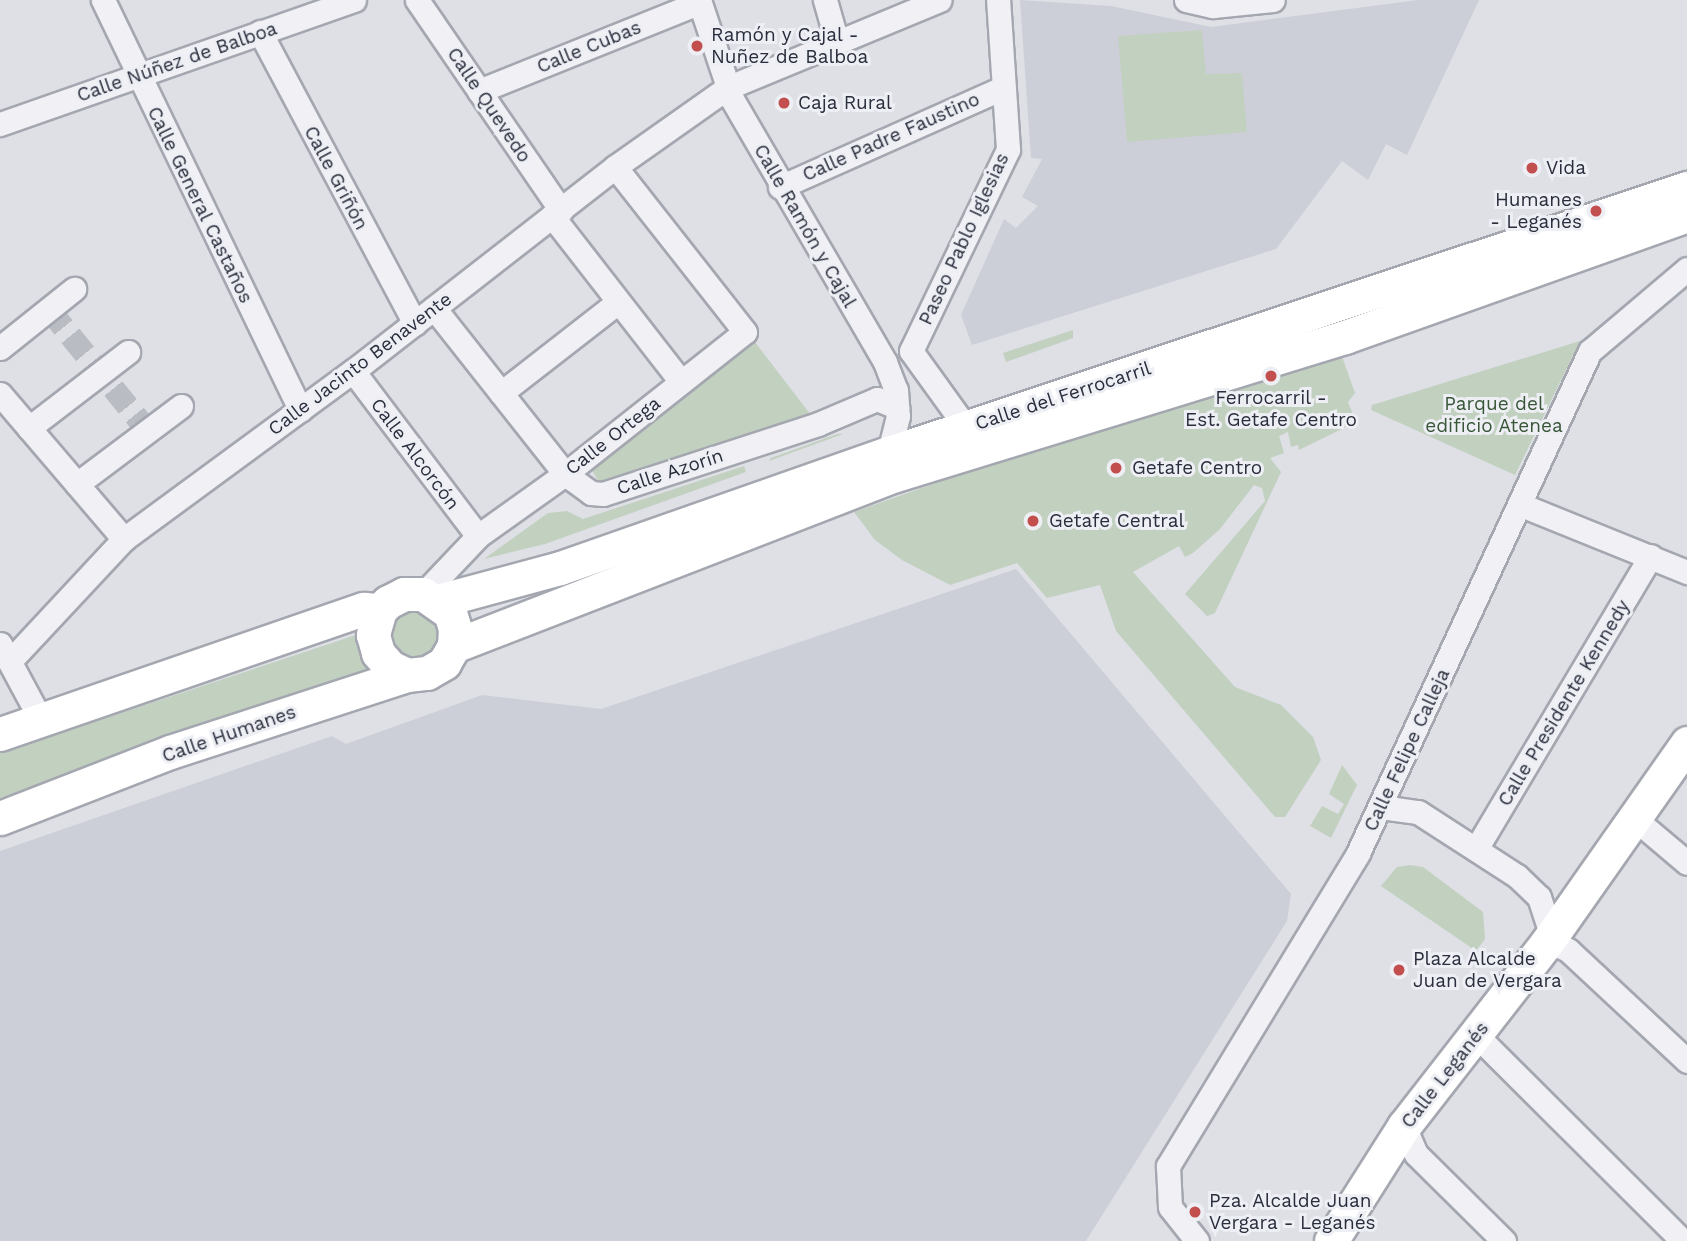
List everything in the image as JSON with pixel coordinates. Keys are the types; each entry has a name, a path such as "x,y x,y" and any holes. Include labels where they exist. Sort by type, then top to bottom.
{"street":[{"name":"Calle General Castaños","path":"103,0 300,410"},
{"name":"Calle Núñez de Balboa","path":"0,124 354,0"},
{"name":"Calle Quevedo","path":"417,0 479,91 556,213 618,302 681,382"},
{"path":"825,0 837,42"},
{"name":"Calle Jacinto Benavente","path":"6,652 124,539 353,371 614,167 727,88 837,42 916,5 939,0"},
{"name":"Paseo Pablo Iglesias","path":"911,351 1008,149 998,0"},
{"path":"1186,0 1213,6 1273,0"},
{"name":"Calle Cubas","path":"479,91 699,1"},
{"name":"Calle Ramón y Cajal","path":"699,1 727,88 780,187 886,362 897,407 889,453"},
{"name":"Calle Griñón","path":"260,32 415,323"},
{"name":"Calle Padre Faustino","path":"780,187 1002,88"},
{"name":"Calle Ortega","path":"478,536 565,474 745,332 614,167"},
{"name":"Calle del Ferrocarril","path":"430,597 560,568 889,453 1687,188"},
{"name":"Calle del Ferrocarril","path":"454,646 896,475 1345,337 1687,215"},
{"name":"Calle Felipe Calleja","path":"1196,1241 1170,1207 1168,1166 1330,904 1381,807 1590,351 1687,269"},
{"path":"0,348 74,289"},
{"path":"501,393 618,302"},
{"name":"Calle Azorín","path":"434,308 565,474 591,493 603,495 818,424 861,403 885,398 897,407"},
{"path":"886,362 911,351 960,419"},
{"path":"29,428 128,352"},
{"name":"Calle Alcorcón","path":"353,371 478,536"},
{"path":"0,394 124,539"},
{"path":"77,484 181,406"},
{"path":"1521,505 1687,572"},
{"path":"430,597 478,536"},
{"name":"Calle Presidente Kennedy","path":"1476,849 1651,556"},
{"path":"0,734 363,609 380,610 404,594 430,597 450,613 454,646"},
{"path":"380,610 373,635 378,653 390,667 407,675"},
{"name":"Calle Humanes","path":"0,818 53,800 170,752 407,675 427,673 444,663 454,646"},
{"path":"6,652 41,720"},
{"name":"Calle Leganés","path":"1331,1241 1404,1126 1549,938 1687,743"},
{"path":"1381,807 1418,813 1517,876 1539,897 1549,938 1587,966 1687,1061"},
{"path":"1635,819 1687,863"},
{"path":"1476,1035 1683,1241"},
{"path":"1404,1126 1416,1154 1504,1241"}],"shaded area":[{"path":"1020,0 1111,6 1211,27 1418,0 1479,0 1407,155 1386,144 1368,180 1342,161 1276,249 972,345 961,315 1004,219 1016,228 1038,206 1022,197 1042,159 1031,158"},
{"path":"1016,569 1291,894 1287,921 1086,1241 0,1241 0,851 332,736 346,744 482,695 601,709"}],"green space":[{"path":"1202,30 1206,74 1242,73 1247,132 1127,142 1118,36"},
{"path":"1073,330 1073,338 1006,362 1003,353"},
{"name":"Parque del edificio Atenea","path":"1580,341 1515,475 1371,410 1372,405"},
{"path":"755,342 814,419 603,489 590,467"},
{"path":"1340,351 1355,393 1348,402 1356,422 1299,450 1298,445 1291,447 1288,432 1279,436 1284,453 1270,458 1281,472 1215,613 1207,616 1185,594 1265,501 1262,488 1254,485 1220,529 1193,553 1185,557 1179,546 1133,572 1235,687 1281,705 1313,737 1321,760 1285,817 1275,817 1116,631 1100,585 1047,598 1017,563 950,585 902,560 875,540 854,512 1043,445"},
{"path":"843,434 769,461 771,458"},
{"path":"744,466 746,472 545,544 484,559 548,513 567,511 583,519"},
{"path":"414,611 431,619 439,636 431,653 414,661 397,653 389,636 397,619"},
{"path":"359,634 374,673 0,798 0,753"},
{"path":"1342,765 1357,785 1331,838 1310,826 1322,806 1338,814 1344,804 1329,794"},
{"path":"1397,867 1423,867 1483,912 1485,939 1476,951 1381,886"}],"tunnel":[{"path":"49,309 148,431"}],"place":[{"name":"Ramón y Cajal - Nuñez de Balboa","path":"697,46"},
{"name":"Caja Rural","path":"784,103"},
{"name":"Vida","path":"1532,168"},
{"name":"Humanes - Leganés","path":"1596,211"},
{"name":"Ferrocarril - Est. Getafe Centro","path":"1271,376"},
{"name":"Getafe Centro","path":"1116,468"},
{"name":"Getafe Central","path":"1033,521"},
{"name":"Plaza Alcalde Juan de Vergara","path":"1399,970"},
{"name":"Pza. Alcalde Juan Vergara - Leganés","path":"1195,1212"}]}
